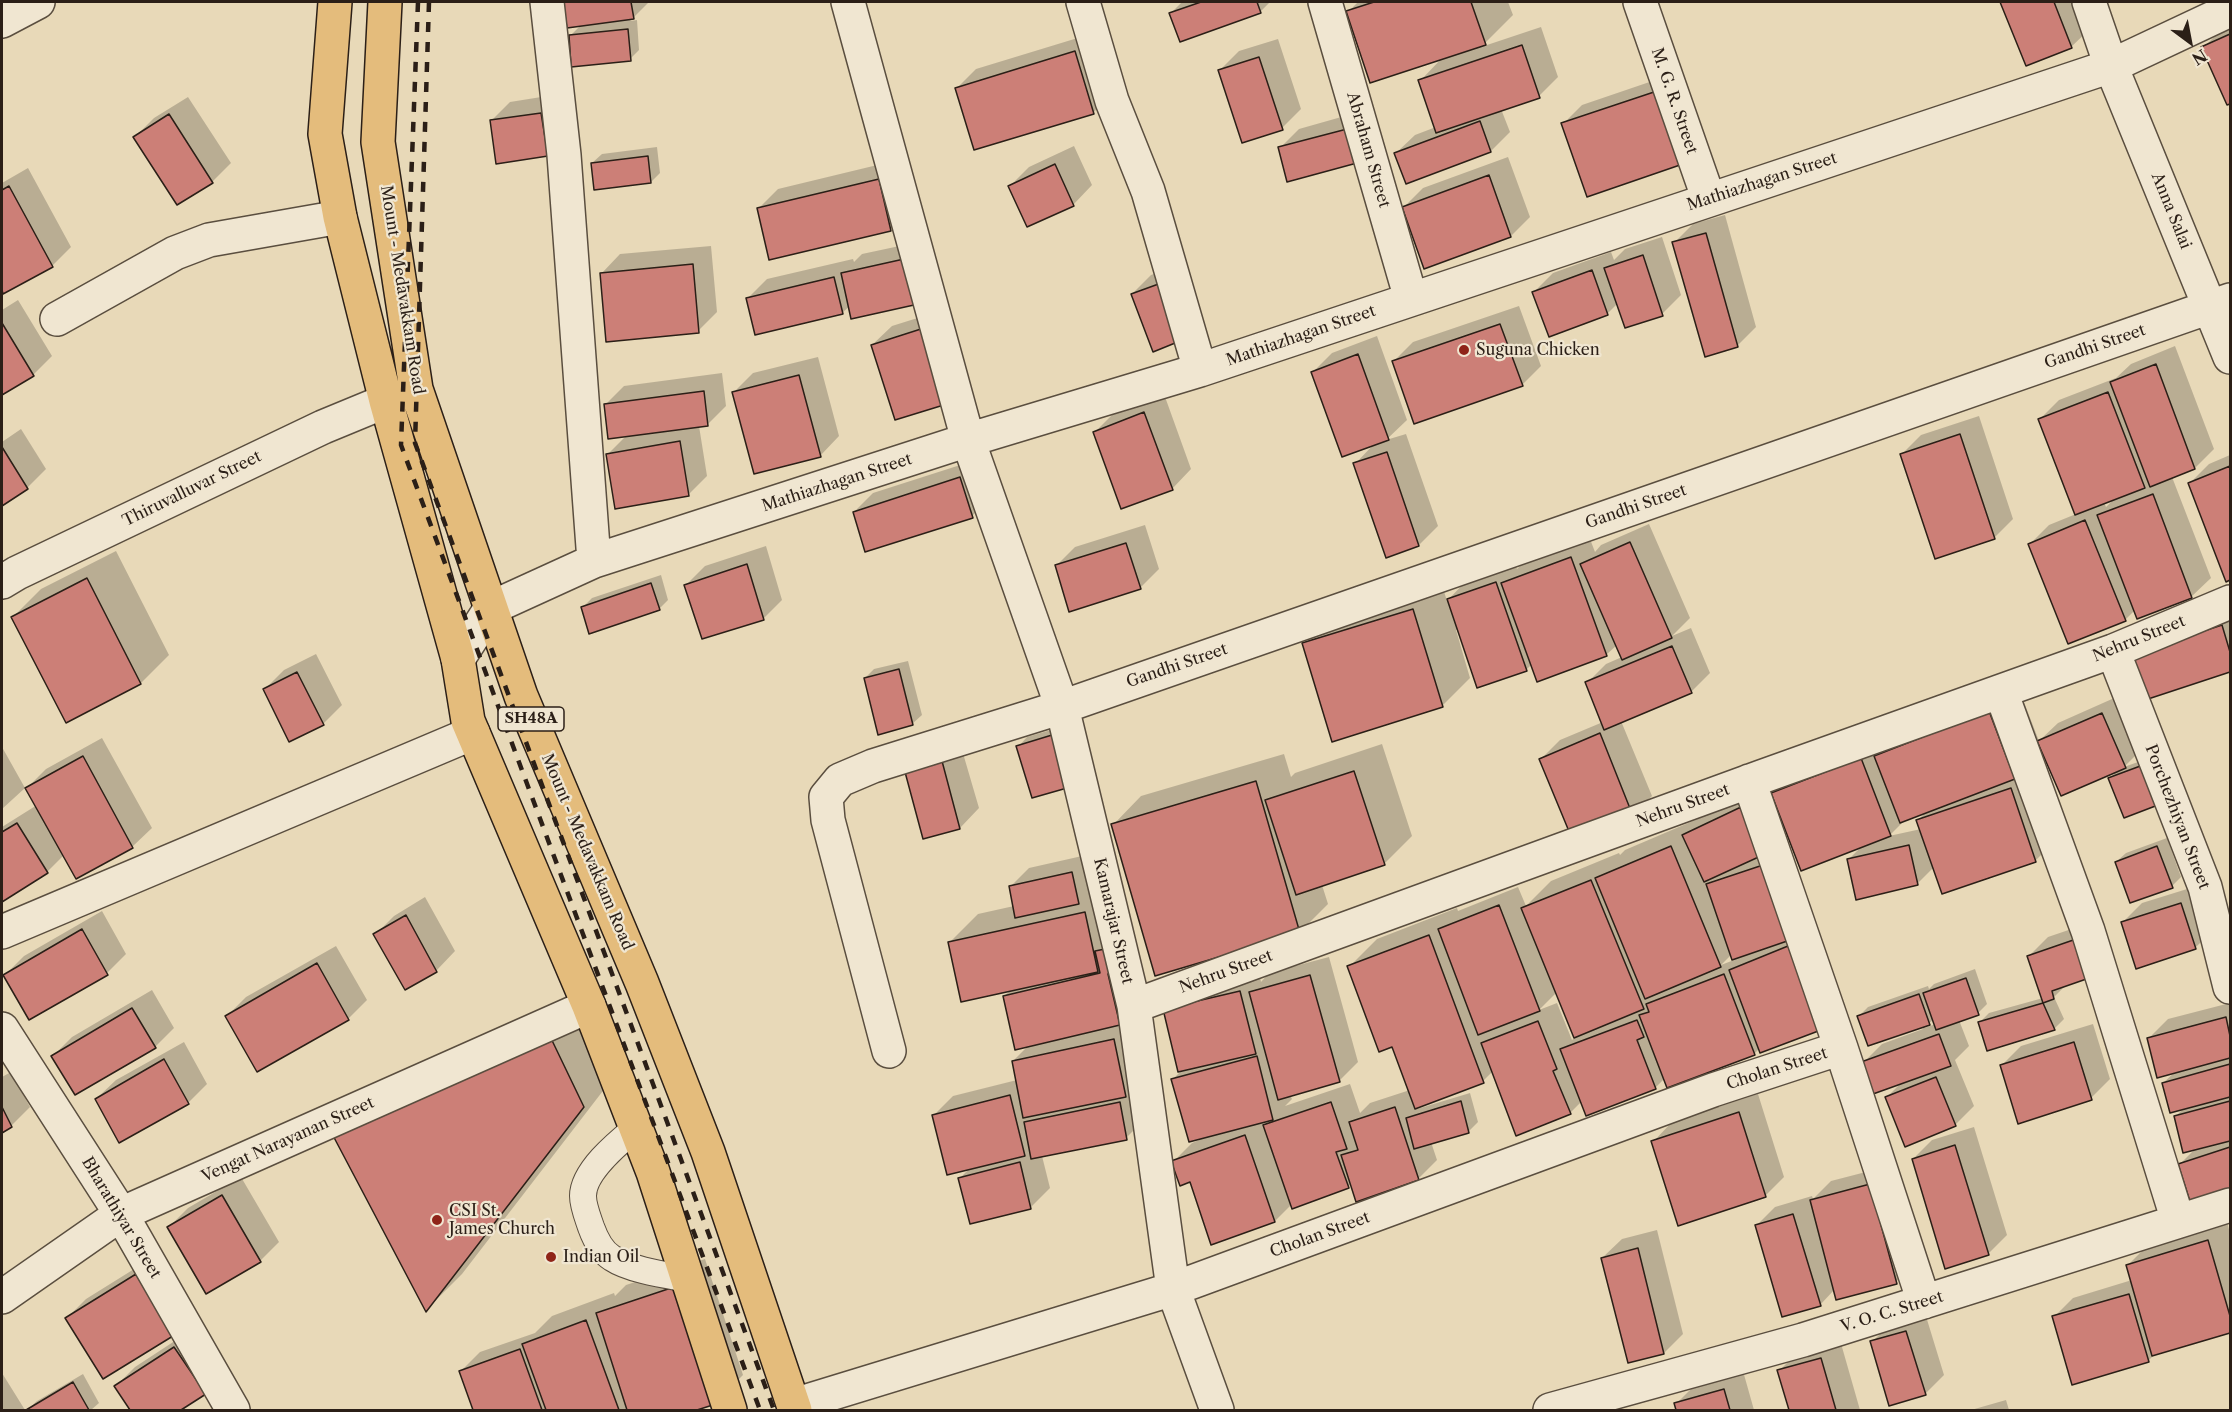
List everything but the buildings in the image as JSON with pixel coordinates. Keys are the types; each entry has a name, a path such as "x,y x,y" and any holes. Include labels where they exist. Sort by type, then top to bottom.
{"main road":[{"name":"Mount - Medavakkam Road","path":"335,2 325,134 340,217 386,402 458,659 468,721 589,1006 653,1172 730,1410"},
{"name":"Mount - Medavakkam Road","path":"385,2 378,142 416,389 521,696 642,983 708,1152 795,1408"}],"street":[{"path":"2,21 38,2"},
{"path":"547,2 564,155 594,561"},
{"name":"Kamarajar Street","path":"848,2 968,440 1062,707 1134,1006 1173,1289 1217,1410"},
{"path":"1083,2 1112,101 1148,191 1200,370"},
{"name":"Abraham Street","path":"1325,2 1411,299"},
{"name":"M. G. R. Street","path":"1640,2 1709,200"},
{"name":"Anna Salai","path":"2089,2 2111,66 2221,304 2230,357"},
{"name":"Mathiazhagan Street","path":"491,608 594,561 968,440 1200,370 2111,66 2230,10"},
{"path":"57,319 175,253 208,240 340,217"},
{"name":"Gandhi Street","path":"890,1051 828,820 826,797 840,780 873,766 1062,707 2221,304"},
{"name":"Thiruvalluvar Street","path":"2,582 323,427 386,402"},
{"name":"Nehru Street","path":"1134,1006 1749,781 2113,651 2230,602"},
{"path":"458,659 491,608"},
{"name":"Porchezhiyan Street","path":"2113,651 2205,887 2230,987"},
{"path":"2001,692 2088,931 2178,1221"},
{"path":"2,932 473,733"},
{"path":"1749,781 1841,1048 1924,1302"},
{"name":"Vengat Narayanan Street","path":"2,1298 121,1214 589,1006"},
{"name":"Bharathiyar Street","path":"2,1029 121,1214 233,1410"},
{"name":"Cholan Street","path":"795,1408 1173,1289 1702,1095 1841,1048"},
{"name":"V. O. C. Street","path":"1550,1410 1803,1340 2230,1205"}],"lane":[{"path":"636,1128 593,1170 583,1194 587,1215 596,1239 611,1258 649,1272 688,1279"}],"railway":[{"path":"418,2 401,445 760,1410"},
{"path":"429,2 415,443 774,1410"}],"place":[{"name":"Suguna Chicken","path":"1464,350"},
{"name":"CSI St. James Church","path":"437,1220"},
{"name":"Indian Oil","path":"551,1257"}]}
